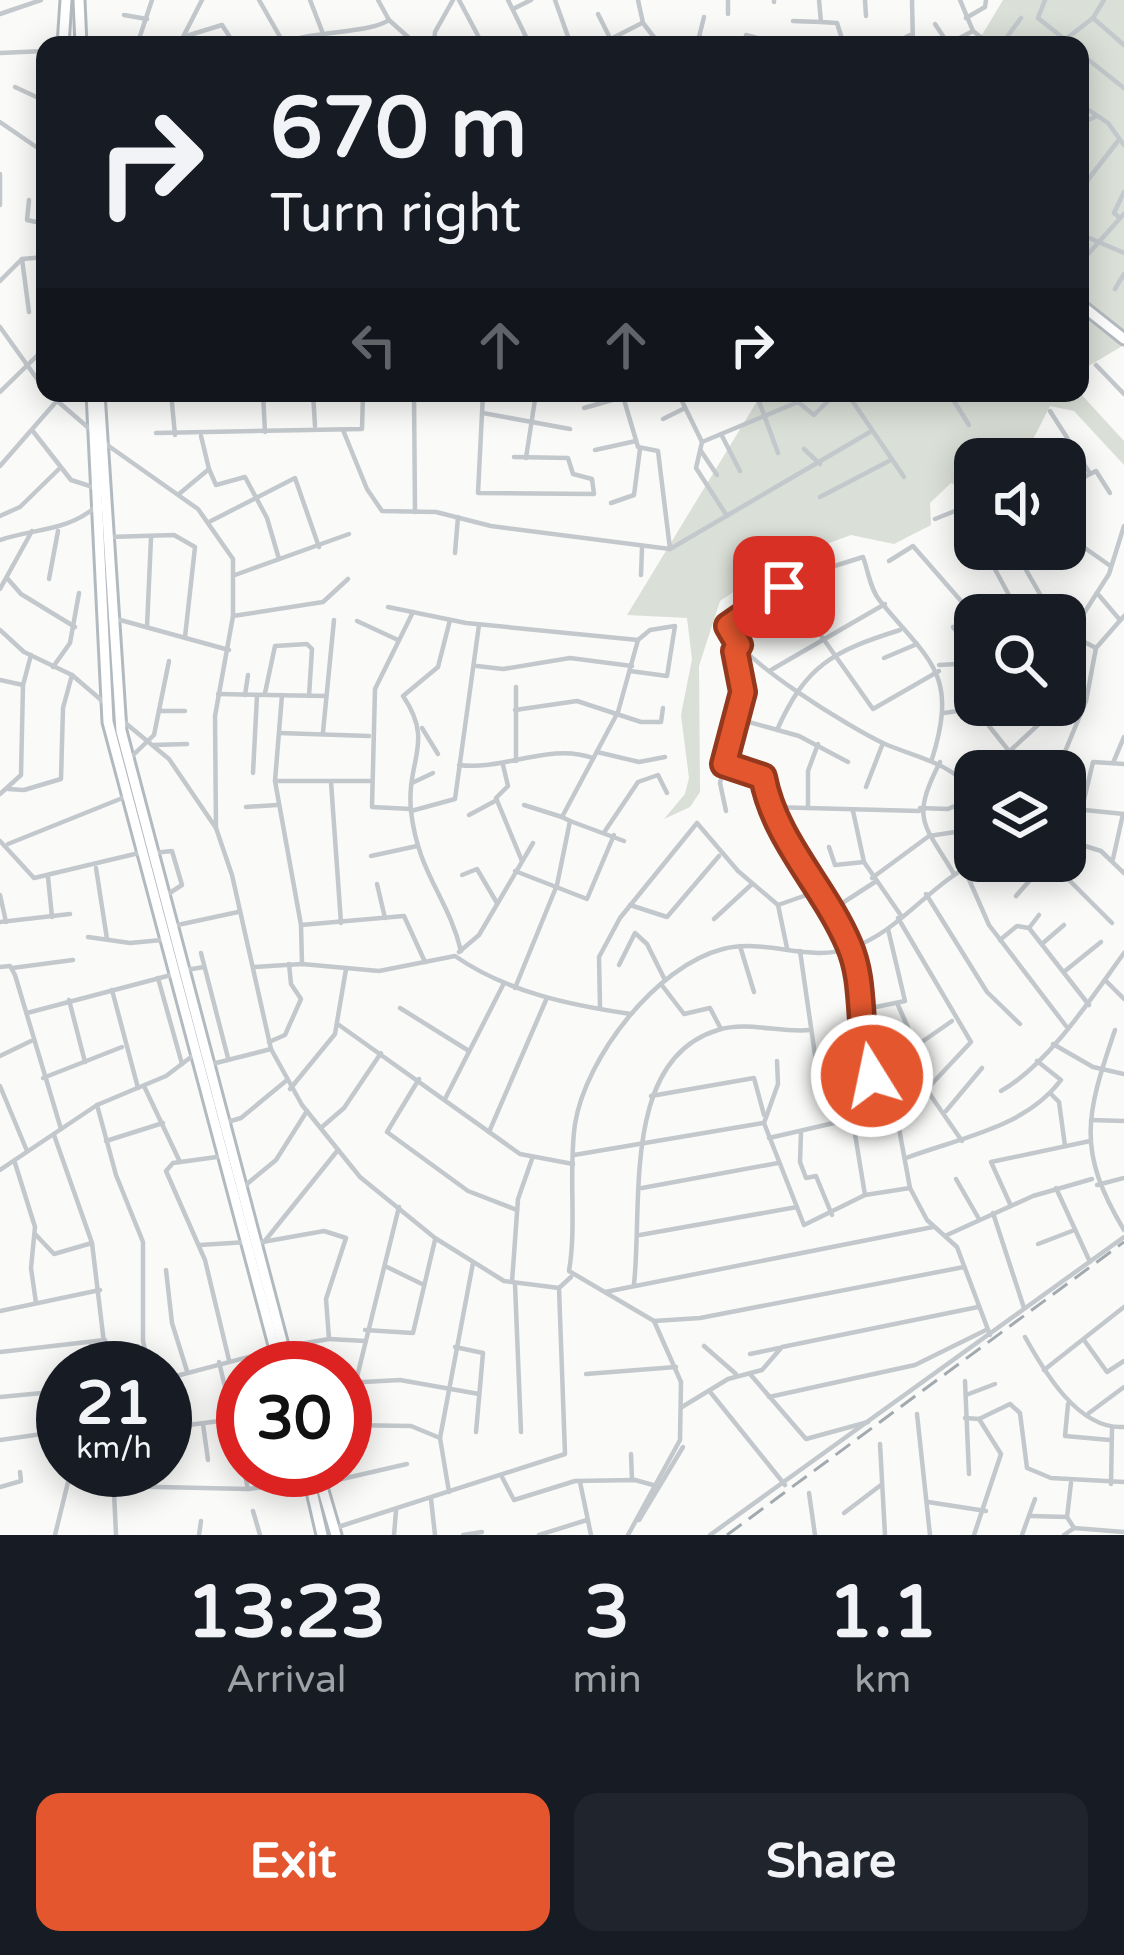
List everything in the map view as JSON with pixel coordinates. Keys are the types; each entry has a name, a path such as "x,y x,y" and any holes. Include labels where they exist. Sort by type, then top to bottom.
{"street":[{"path":"0,14 41,0"},
{"path":"64,36 66,0"},
{"path":"79,0 81,36"},
{"path":"140,36 152,0"},
{"path":"187,36 202,0"},
{"path":"259,0 277,36"},
{"path":"310,0 322,31"},
{"path":"378,0 389,20 407,36"},
{"path":"435,36 454,0 477,36"},
{"path":"508,0 526,36"},
{"path":"514,9 531,0"},
{"path":"555,0 568,36"},
{"path":"638,0 643,22 653,36"},
{"path":"728,0 728,14"},
{"path":"819,0 821,22"},
{"path":"865,0 866,16"},
{"path":"910,35 912,0"},
{"path":"960,0 979,36"},
{"path":"966,18 985,7 986,0"},
{"path":"1045,0 1038,18 1062,36"},
{"path":"1070,36 1093,18 1104,0"},
{"path":"598,14 609,36 643,22"},
{"path":"124,15 147,19"},
{"path":"699,36 704,17"},
{"path":"1008,36 1021,18"},
{"path":"1093,18 1124,45"},
{"path":"304,36 374,29 389,20"},
{"path":"793,21 837,23 841,36"},
{"path":"935,23 943,36"},
{"path":"197,36 222,25 229,36"},
{"path":"964,36 973,31"},
{"path":"0,53 36,51"},
{"path":"1089,60 1124,88"},
{"path":"15,88 36,97"},
{"path":"1089,110 1121,143 1089,180"},
{"path":"1089,120 1098,116"},
{"path":"0,122 36,147"},
{"path":"0,174 0,205"},
{"path":"1089,252 1122,216 1114,213 1124,192"},
{"path":"29,200 27,220 36,222"},
{"path":"1089,240 1124,253"},
{"path":"0,281 22,259 36,258"},
{"path":"22,259 29,312"},
{"path":"0,266 7,272"},
{"path":"1115,289 1124,274"},
{"path":"1089,311 1124,340"},
{"path":"0,327 36,378"},
{"path":"0,392 36,355"},
{"path":"1096,365 1124,394"},
{"path":"95,402 105,704 173,926 196,1052 208,1062 224,1156 256,1242"},
{"path":"97,402 105,442 106,537 119,715 168,939 208,1062 277,1341"},
{"path":"172,402 175,435"},
{"path":"263,402 265,432"},
{"path":"314,402 315,426"},
{"path":"156,433 201,436 315,426 362,429 363,402"},
{"path":"414,402 415,512"},
{"path":"483,402 478,493 594,494 592,479 574,475 568,458 514,457"},
{"path":"526,458 535,402"},
{"path":"584,408 602,402"},
{"path":"611,503 634,495 640,449 624,402"},
{"path":"682,402 702,442 696,459 699,477 727,516"},
{"path":"758,402 778,453"},
{"path":"702,442 798,402 812,416 827,402"},
{"path":"852,402 904,476"},
{"path":"955,402 969,425"},
{"path":"0,466 55,403 179,494 226,544 235,574 229,650 218,694 216,828 270,1046 290,1089 338,1150 399,1208 473,1264 513,1283 559,1288"},
{"path":"663,418 685,407"},
{"path":"1050,411 1070,438"},
{"path":"484,413 570,429"},
{"path":"32,430 71,480 96,488"},
{"path":"344,430 377,507 670,549 870,432"},
{"path":"720,432 740,471"},
{"path":"201,436 216,485 245,477 268,518 279,559"},
{"path":"595,450 636,441"},
{"path":"640,449 658,452 670,549"},
{"path":"804,449 820,464"},
{"path":"701,451 717,475"},
{"path":"820,497 892,460"},
{"path":"1086,466 1089,472"},
{"path":"0,516 20,508 60,467"},
{"path":"179,494 208,469"},
{"path":"1086,474 1098,472 1110,493"},
{"path":"209,521 295,478 320,547"},
{"path":"0,540 32,530 58,531 97,506"},
{"path":"935,519 954,511"},
{"path":"455,553 458,518"},
{"path":"1086,608 1124,526"},
{"path":"0,589 32,530"},
{"path":"49,579 58,531"},
{"path":"235,574 349,534"},
{"path":"106,537 174,535 195,547 184,637"},
{"path":"147,628 151,536"},
{"path":"889,561 913,546 955,594"},
{"path":"640,575 642,548"},
{"path":"1086,550 1108,566"},
{"path":"745,584 806,552 817,571"},
{"path":"320,1497 335,1532 565,1454 559,1288 572,1275 575,1122 586,1090 631,1014 693,960 740,945 800,951 851,948 900,918 954,874 929,836 920,809 936,761 942,713 938,668 885,604 863,556 817,571 763,600 728,626 739,645 795,689 883,743 936,761 954,777"},
{"path":"791,604 832,578 830,567"},
{"path":"7,578 21,594 75,627"},
{"path":"233,616 323,602 348,579"},
{"path":"53,667 75,627 79,592"},
{"path":"1086,701 1096,648 1122,618 1097,592"},
{"path":"763,600 773,626"},
{"path":"769,671 885,604"},
{"path":"388,607 479,625 638,640"},
{"path":"413,612 377,680 371,736 372,807 411,810 454,799 479,625"},
{"path":"111,617 229,650"},
{"path":"323,732 334,620"},
{"path":"438,754 404,696 435,671 450,620"},
{"path":"357,621 398,640"},
{"path":"1113,628 1124,635"},
{"path":"777,730 806,674 903,629"},
{"path":"0,630 31,655 72,675 151,743 216,828"},
{"path":"476,666 503,669 570,658 631,668 667,676 677,630 650,630 638,640 631,668 618,712 562,817"},
{"path":"822,637 873,709 938,668 954,664"},
{"path":"1086,643 1096,648"},
{"path":"253,773 261,695 275,646 307,644 312,650 309,696"},
{"path":"884,658 917,644"},
{"path":"726,812 720,792 724,764 744,687 735,651 739,645"},
{"path":"0,794 21,775 23,686 31,655"},
{"path":"151,743 169,662"},
{"path":"8,789 61,779 63,708 72,675"},
{"path":"245,695 248,676"},
{"path":"0,680 23,686"},
{"path":"516,687 516,761"},
{"path":"218,694 326,696"},
{"path":"282,695 275,781 301,925 302,964"},
{"path":"515,710 577,701 661,722 663,708"},
{"path":"159,711 185,711"},
{"path":"942,713 954,711"},
{"path":"738,719 818,744 848,762"},
{"path":"989,726 1012,749 1037,726"},
{"path":"422,728 411,810 422,869 458,954 515,988 547,999 631,1014"},
{"path":"279,733 371,736"},
{"path":"1113,763 1124,737"},
{"path":"129,759 151,743 188,744"},
{"path":"866,787 883,743"},
{"path":"808,808 808,768 818,744"},
{"path":"458,765 503,765 567,754 639,762 664,757"},
{"path":"1086,793 1094,762 1124,764"},
{"path":"724,764 761,774 769,807 851,948 867,1063 898,1116 910,1188 933,1226 947,1235 988,1332"},
{"path":"469,815 497,800 508,786 503,765"},
{"path":"412,783 433,773"},
{"path":"605,831 642,779 658,775 667,793"},
{"path":"275,781 370,781"},
{"path":"331,782 341,922"},
{"path":"8,844 88,817 130,793"},
{"path":"497,800 522,861"},
{"path":"524,805 624,841"},
{"path":"769,807 853,810 954,805"},
{"path":"246,807 278,806"},
{"path":"1086,809 1124,814 1120,849 1113,859"},
{"path":"853,810 864,862 972,1046 928,1088"},
{"path":"515,988 557,885 570,821"},
{"path":"600,1007 596,964 630,904 697,824 721,854 778,905 788,948"},
{"path":"830,910 929,836 954,833"},
{"path":"515,871 587,899 614,835"},
{"path":"0,841 8,844 29,877 172,851 182,885 165,896"},
{"path":"254,967 302,964 379,971 458,954 479,935 533,843"},
{"path":"371,856 417,846"},
{"path":"830,848 835,865 864,862"},
{"path":"1086,848 1113,859 1124,873"},
{"path":"630,904 667,917 721,854"},
{"path":"95,866 106,939"},
{"path":"462,875 477,869 497,903"},
{"path":"48,877 52,917"},
{"path":"969,882 978,908 1066,1026"},
{"path":"1016,896 1029,882"},
{"path":"1070,882 1112,923"},
{"path":"376,884 385,918"},
{"path":"715,920 752,884"},
{"path":"778,905 821,890"},
{"path":"926,893 987,992 1020,1024"},
{"path":"0,895 3,922 70,914"},
{"path":"173,926 240,911"},
{"path":"1029,928 1040,915"},
{"path":"301,925 410,920 425,962"},
{"path":"1043,943 1064,925"},
{"path":"1000,940 1017,926 1029,928 1089,1005"},
{"path":"861,1010 905,1000 887,927"},
{"path":"619,965 634,933 647,944 663,982 684,1014 710,1008 721,1029"},
{"path":"88,937 168,939"},
{"path":"1065,971 1101,942"},
{"path":"740,945 754,992"},
{"path":"770,1138 833,1125 810,1030 800,951"},
{"path":"1001,1091 1037,1061 1089,1005 1124,952"},
{"path":"201,953 228,1058"},
{"path":"0,968 74,960"},
{"path":"184,1063 228,1058 270,1046 285,1035 301,999 291,984 289,964"},
{"path":"27,1013 204,967"},
{"path":"12,968 27,1013 32,1048 61,1129"},
{"path":"290,1089 339,1024 346,969"},
{"path":"158,978 168,1030 184,1063"},
{"path":"1105,980 1124,999"},
{"path":"446,1097 504,983"},
{"path":"112,988 124,1047 180,1162"},
{"path":"489,1132 547,999"},
{"path":"69,1000 86,1062"},
{"path":"898,1004 916,1046"},
{"path":"400,1008 469,1052"},
{"path":"867,1063 916,1046 953,1020"},
{"path":"339,1024 532,1159 573,1164"},
{"path":"634,1284 650,1096 676,1053 721,1029 810,1030"},
{"path":"710,1535 785,1485 1124,1234 1096,1182 1090,1141 1102,1070 1115,1030"},
{"path":"1052,1043 1102,1070 1124,1075"},
{"path":"44,1078 124,1047"},
{"path":"0,1057 32,1048"},
{"path":"0,1170 97,1106 141,1087 196,1052"},
{"path":"322,1126 344,1108 380,1052"},
{"path":"764,1114 778,1084 777,1061"},
{"path":"906,1158 962,1141 1050,1094 1061,1080 1037,1061"},
{"path":"946,1111 982,1068"},
{"path":"825,1088 872,1076"},
{"path":"918,1077 946,1111 962,1141"},
{"path":"650,1096 754,1078 764,1123 807,1226 866,1195 910,1188"},
{"path":"419,1079 386,1132 468,1191 517,1210"},
{"path":"224,1123 241,1118 287,1080"},
{"path":"0,1086 27,1151"},
{"path":"1050,1094 1059,1102 1065,1146"},
{"path":"97,1106 143,1242 142,1341"},
{"path":"242,1187 276,1160 308,1110"},
{"path":"0,1121 12,1116"},
{"path":"866,1195 853,1122 898,1116"},
{"path":"1091,1120 1124,1121"},
{"path":"106,1142 164,1123"},
{"path":"574,1155 764,1123"},
{"path":"801,1132 806,1178 818,1179 832,1215"},
{"path":"0,1352 105,1340 92,1243 53,1133"},
{"path":"1011,1206 990,1164 1090,1141"},
{"path":"256,1242 338,1150"},
{"path":"224,1156 180,1162 166,1171 198,1245 225,1341"},
{"path":"521,1432 513,1283 517,1210 532,1159"},
{"path":"15,1160 36,1235 31,1268 36,1303"},
{"path":"642,1188 779,1163"},
{"path":"947,1235 1057,1188 1124,1178"},
{"path":"956,1179 979,1219"},
{"path":"1057,1188 1090,1262"},
{"path":"640,1234 797,1207"},
{"path":"318,1341 365,1341 399,1208"},
{"path":"993,1213 1024,1308"},
{"path":"605,1292 933,1226"},
{"path":"1038,1244 1074,1230"},
{"path":"198,1245 324,1231 346,1238 326,1298 329,1339"},
{"path":"36,1235 54,1254 92,1243"},
{"path":"365,1330 410,1335 435,1238"},
{"path":"449,1492 440,1438 473,1264"},
{"path":"384,1267 424,1285"},
{"path":"654,1321 700,1318 964,1268"},
{"path":"166,1270 178,1341"},
{"path":"572,1275 654,1321 676,1366 682,1407 680,1440 628,1535"},
{"path":"0,1311 100,1290"},
{"path":"750,1354 978,1307"},
{"path":"1044,1370 1124,1307"},
{"path":"770,1397 907,1368 988,1332"},
{"path":"1025,1337 1069,1402 1112,1428 1124,1427"},
{"path":"1083,1338 1107,1372 1124,1361"},
{"path":"704,1346 737,1375"},
{"path":"455,1347 483,1353 476,1432"},
{"path":"682,1407 737,1375 765,1367 782,1347"},
{"path":"586,1374 676,1366"},
{"path":"750,1374 806,1439 871,1421"},
{"path":"965,1381 969,1474"},
{"path":"372,1382 447,1385 479,1394"},
{"path":"966,1395 995,1384"},
{"path":"1089,1413 1124,1387"},
{"path":"0,1396 36,1393"},
{"path":"711,1393 785,1485"},
{"path":"1069,1402 1065,1436 1110,1440"},
{"path":"965,1418 979,1420 1010,1404 1020,1413 1027,1468 1071,1480 1124,1482"},
{"path":"917,1414 930,1535"},
{"path":"974,1535 986,1511 1001,1454 979,1420"},
{"path":"372,1421 411,1426 440,1438"},
{"path":"192,1425 216,1422"},
{"path":"203,1424 208,1460"},
{"path":"1111,1484 1112,1428"},
{"path":"0,1440 36,1435"},
{"path":"880,1444 885,1535"},
{"path":"639,1520 682,1447"},
{"path":"631,1454 632,1480"},
{"path":"372,1469 407,1464"},
{"path":"0,1487 21,1481 20,1472"},
{"path":"502,1477 514,1499 580,1482 632,1480 653,1485"},
{"path":"1071,1480 1067,1517 1075,1528"},
{"path":"580,1482 591,1535"},
{"path":"844,1513 881,1485"},
{"path":"809,1493 815,1535"},
{"path":"55,1535 64,1497"},
{"path":"114,1497 116,1535"},
{"path":"315,1497 322,1535"},
{"path":"1022,1535 1035,1498"},
{"path":"431,1499 435,1535"},
{"path":"928,1502 986,1511"},
{"path":"394,1535 396,1509"},
{"path":"254,1511 260,1535"},
{"path":"1031,1516 1067,1517"},
{"path":"539,1535 587,1520"},
{"path":"199,1535 201,1522"},
{"path":"1064,1535 1075,1528 1124,1532"},
{"path":"463,1535 482,1532"}],"shaded area":[{"path":"1003,0 1124,0 1124,345 1089,366 1089,36 981,36"},
{"path":"757,402 1088,402 1124,441 1124,465 1074,411 1050,406 1033,438 954,438 954,484 930,503 931,525 894,544 851,535 780,561 720,601 699,666 700,792 690,807 664,819 685,794 689,778 681,715 692,659 687,618 627,615"}],"railway":[{"path":"727,1535 1124,1242"}],"route":[{"path":"784,587 728,626 729,635 739,645 735,651 744,687 724,764 761,774 780,831 821,890 851,948 864,1050 872,1076"}]}
